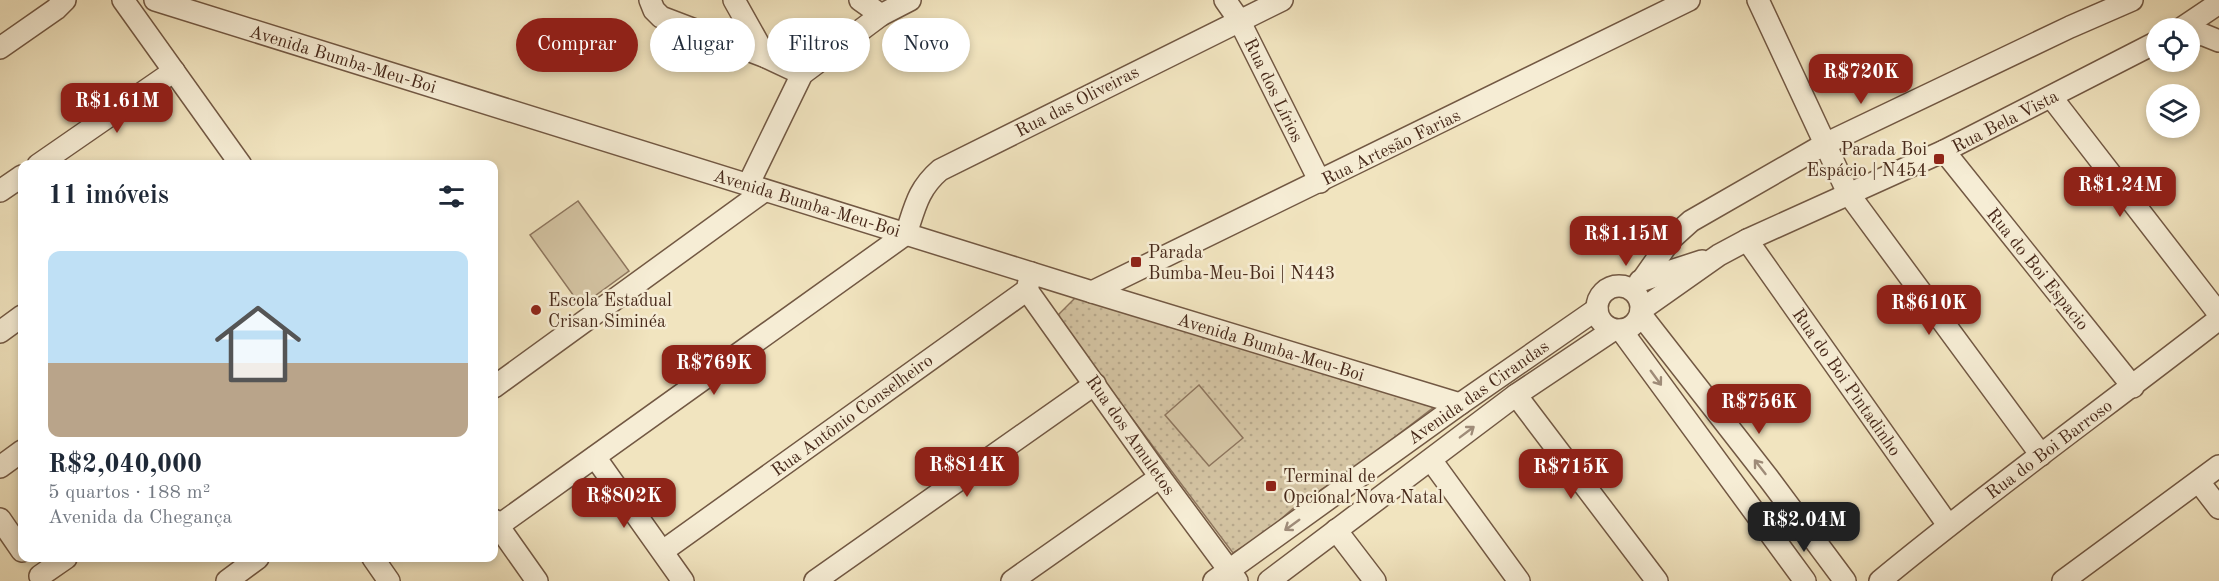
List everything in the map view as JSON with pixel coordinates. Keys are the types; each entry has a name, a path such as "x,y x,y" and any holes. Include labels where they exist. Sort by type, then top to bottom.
{"street":[{"path":"0,48 56,9 65,0"},
{"path":"123,0 234,160"},
{"name":"Avenida Bumba-Meu-Boi","path":"155,0 906,234 1029,281 1092,292 1460,404"},
{"path":"650,0 660,17 766,57 802,74"},
{"path":"734,0 766,57"},
{"path":"860,0 881,15"},
{"path":"498,384 756,188 802,74 881,15 910,0"},
{"name":"Rua dos Lírios","path":"1225,0 1239,20 1320,182"},
{"name":"Rua das Oliveiras","path":"906,234 920,192 928,180 940,170 1282,0"},
{"name":"Rua Artesão Farias","path":"1092,292 1689,0"},
{"path":"1758,0 1848,193 2041,455"},
{"path":"1635,283 1671,239 1691,221 1825,144 2130,0"},
{"path":"2197,18 2219,3"},
{"path":"2200,34 2219,41"},
{"name":"Rua Bela Vista","path":"1719,255 1848,193 1944,151 2052,98 2146,48"},
{"path":"45,160 174,71"},
{"path":"2052,98 2219,314"},
{"name":"Rua do Boi Espacio","path":"1944,151 2133,387"},
{"path":"0,191 18,179"},
{"path":"498,522 596,457 906,234"},
{"name":"Rua do Boi Pintadinho","path":"1747,240 1948,525"},
{"path":"1719,255 1635,283 1607,289 1600,296 1597,309 1600,321 1617,330 1804,579 1829,559"},
{"path":"1617,330 1632,327 1641,313 1719,255"},
{"name":"Rua dos Amuletos","path":"1029,281 1095,384 1227,577"},
{"name":"Rua Antônio Conselheiro","path":"663,551 1029,281"},
{"path":"1635,283 1642,304 1641,313 1845,581"},
{"name":"Avenida das Cirandas","path":"1227,577 1460,404 1597,309"},
{"path":"0,332 18,319"},
{"name":"Rua do Boi Barroso","path":"1880,581 1948,525 2133,387 2219,319"},
{"name":"Avenida das Cirandas","path":"1269,581 1516,395 1617,330"},
{"path":"815,581 1095,384"},
{"path":"1516,395 1657,581"},
{"path":"0,467 18,454"},
{"path":"596,457 683,581"},
{"path":"1431,460 1520,581"},
{"path":"2063,581 2219,466"},
{"path":"1012,581 1160,477"},
{"path":"2199,482 2219,508"},
{"path":"0,519 18,545"},
{"path":"498,526 537,581"},
{"path":"1336,530 1375,581"},
{"path":"31,562 42,578 61,562"},
{"path":"227,581 253,562"},
{"path":"376,562 389,581"}],"shaded area":[{"path":"578,201 629,271 581,306 530,235"},
{"path":"1079,294 1434,407 1352,470 1297,505 1265,533 1233,553 1056,317"},
{"path":"1199,385 1243,438 1209,466 1165,415"}],"place":[{"name":"Parada Boi Espácio | N454","path":"1939,159"},
{"name":"Parada Bumba-Meu-Boi | N443","path":"1136,262"},
{"name":"Escola Estadual Crisan Siminéa","path":"536,310"},
{"name":"Terminal de Opcional Nova Natal","path":"1271,486"}]}
